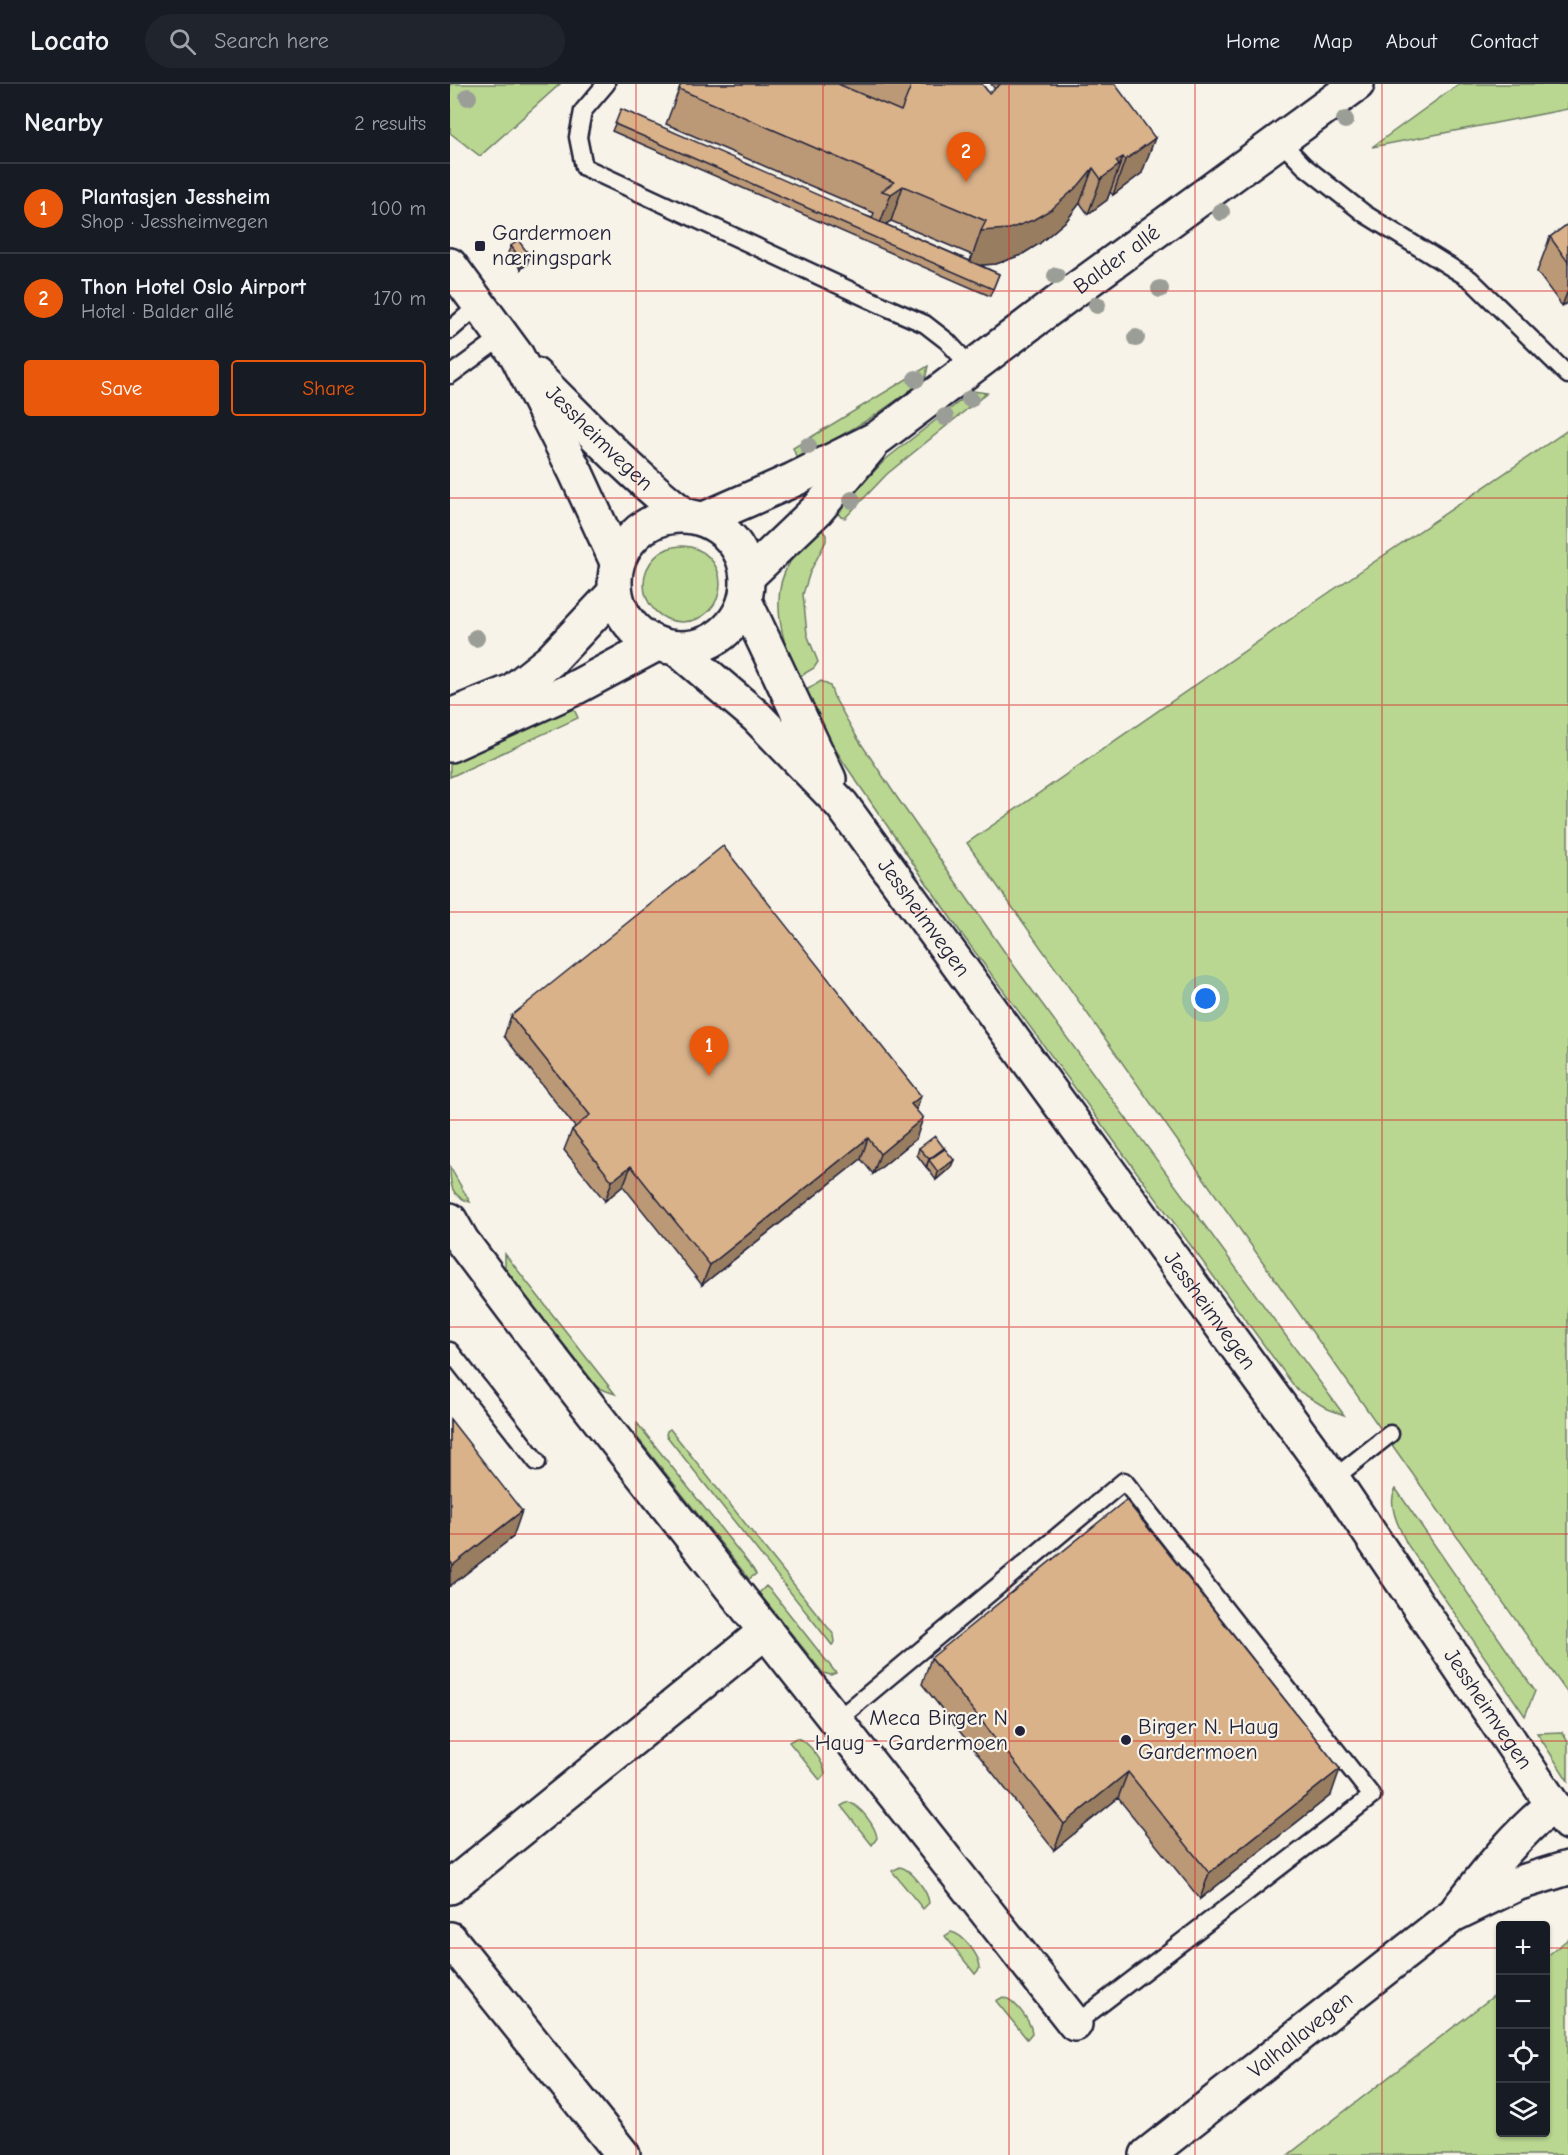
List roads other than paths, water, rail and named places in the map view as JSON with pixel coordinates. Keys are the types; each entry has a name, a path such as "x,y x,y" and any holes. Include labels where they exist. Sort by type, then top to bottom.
{"street":[{"name":"Balder allé","path":"694,517 793,480 879,437 1357,84"},
{"name":"Jessheimvegen","path":"450,265 510,347 597,435 610,452 648,487 694,517"},
{"name":"Jessheimvegen","path":"510,347 616,577"},
{"name":"Balder allé","path":"746,589 879,437"},
{"path":"450,716 512,692 551,660 616,577 625,546 636,532 658,520 694,517 726,533 741,553 746,589 738,617 726,631 711,641 694,647 666,646 642,636 629,624 620,609 616,577"},
{"name":"Jessheimvegen","path":"746,589 842,805"},
{"name":"Jessheimvegen","path":"666,646 757,717 842,805 1333,1479 1561,1814"},
{"path":"450,745 666,646"},
{"path":"450,1220 462,1241 520,1318 1075,2024"},
{"path":"450,1887 766,1631"},
{"name":"Valhallavegen","path":"1453,1915 1499,1857 1535,1819 1561,1814"},
{"name":"Valhallavegen","path":"1147,2155 1453,1915 1519,1883 1568,1868"},
{"path":"450,1939 623,2155"}],"lane":[{"path":"606,84 583,111 578,137 584,167 925,324 947,341 971,367"},
{"path":"1280,141 1304,166 1365,214 1470,279 1568,375"},
{"path":"450,330 479,305"},
{"path":"450,375 510,347"},
{"path":"450,1351 537,1462"},
{"path":"1333,1479 1390,1434"},
{"path":"836,1721 1124,1481 1372,1796 1075,2024"}],"place":[{"name":"Thon Hotel Oslo Airport","path":"966,182"},
{"name":"Gardermoen næringspark","path":"480,246"},
{"name":"Plantasjen Jessheim","path":"709,1076"},
{"name":"Meca Birger N Haug - Gardermoen","path":"1020,1731"},
{"name":"Birger N. Haug Gardermoen","path":"1126,1740"}]}
